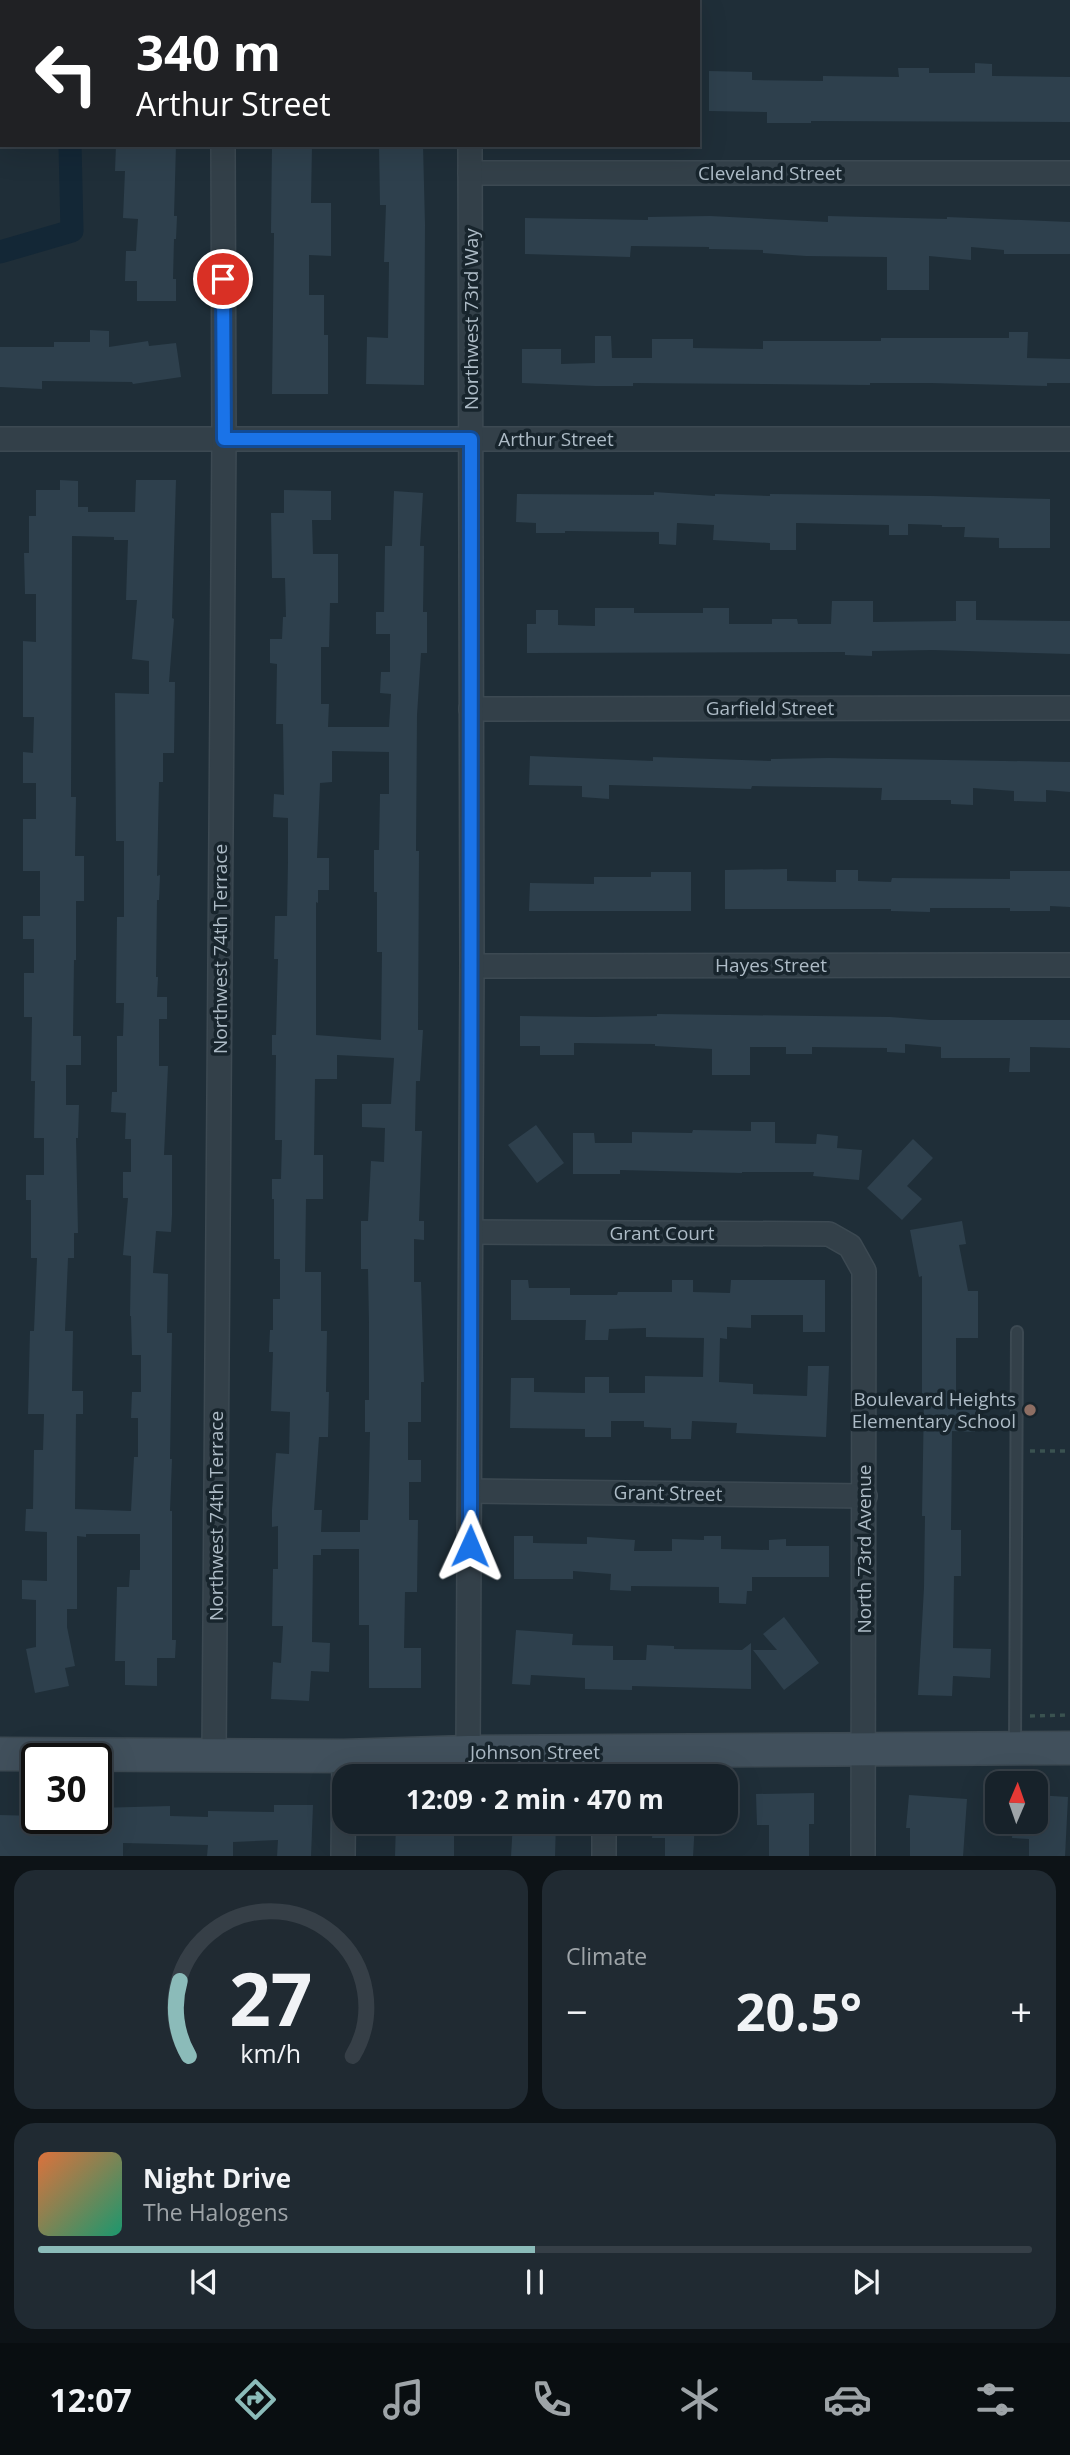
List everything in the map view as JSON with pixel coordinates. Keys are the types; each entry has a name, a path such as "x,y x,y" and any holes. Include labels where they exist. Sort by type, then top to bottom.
{"street":[{"name":"Northwest 74th Terrace","path":"214,1753 224,439 223,147"},
{"name":"Northwest 73rd Way","path":"468,1752 472,1232 470,147"},
{"name":"Cleveland Street","path":"470,173 1070,173"},
{"name":"Arthur Street","path":"0,439 1070,439"},
{"name":"Garfield Street","path":"471,709 1070,708"},
{"name":"Hayes Street","path":"472,966 1070,965"},
{"name":"Grant Court","path":"472,1232 829,1234 849,1246"},
{"name":"North 73rd Avenue","path":"849,1246 864,1271 863,1856"},
{"name":"Grant Street","path":"471,1491 865,1496"},
{"name":"Johnson Street","path":"0,1754 214,1753 344,1756 468,1752 603,1764 864,1749 1070,1748"},
{"path":"343,1856 344,1756"},
{"path":"604,1834 604,1856"}],"lane":[{"path":"1015,1748 1017,1332"}],"building":[{"path":"975,63 992,64 992,76 1070,77 1070,122 767,123 767,112 709,111 709,71 752,72 752,80 823,81 823,76 899,77 898,68 929,68 929,73 975,73"},
{"path":"116,147 176,147 174,216 177,216 173,279 176,279 176,301 137,301 137,281 125,281 126,251 136,251 138,219 123,218 125,171 115,171"},
{"path":"272,147 312,147 311,203 331,203 331,256 309,255 309,295 324,295 324,335 328,335 328,394 272,394 274,233 271,233"},
{"path":"379,147 423,147 424,385 366,384 367,337 388,338 389,262 384,262 386,205 380,205"},
{"path":"710,216 828,222 828,216 1070,222 1070,254 1004,254 1004,250 971,247 971,260 929,256 929,290 887,290 887,257 806,256 763,253 763,250 631,246 630,257 525,254 525,218 648,220 648,217"},
{"path":"90,330 109,331 109,347 148,341 149,346 176,343 181,377 133,384 42,381 42,389 0,387 0,347 54,347 54,342 90,342"},
{"path":"1009,332 1028,332 1027,358 1070,359 1070,383 1047,383 1047,386 931,383 633,383 633,386 595,386 522,383 522,349 561,349 561,364 595,363 595,336 611,336 612,358 652,358 652,339 693,339 693,348 763,349 763,341 1009,338"},
{"path":"60,480 78,481 78,507 88,507 88,512 135,512 136,480 176,480 174,619 169,682 175,682 174,753 163,753 163,782 159,782 157,876 160,875 156,977 157,997 167,997 167,1019 159,1019 159,1066 168,1066 164,1155 172,1155 172,1215 171,1232 156,1231 153,1273 168,1274 167,1333 172,1333 170,1511 172,1640 176,1640 175,1658 157,1658 157,1686 125,1685 125,1661 115,1661 117,1587 129,1587 130,1570 140,1570 140,1534 77,1536 77,1609 67,1609 67,1627 75,1666 65,1668 69,1686 35,1693 26,1649 36,1647 36,1600 22,1599 22,1580 47,1581 47,1532 25,1531 26,1509 33,1509 34,1450 43,1450 44,1414 28,1414 30,1331 34,1331 37,1258 31,1258 31,1200 26,1200 26,1175 44,1175 44,1138 34,1138 32,1017 24,1017 24,973 34,973 34,939 23,939 23,916 40,916 40,871 23,871 23,819 36,819 36,783 23,783 23,752 33,753 34,717 23,717 23,641 36,642 36,594 25,594 24,553 29,553 29,516 36,516 36,490 60,490","holes":["72,536 114,537 114,540 128,540 126,600 137,600 132,659 149,661 149,694 115,693 116,841 124,841 124,917 117,917 116,1003 124,1003 123,1036 117,1036 117,1092 112,1092 111,1112 126,1113 125,1139 131,1139 131,1172 123,1172 123,1198 128,1198 123,1255 131,1256 132,1355 141,1355 141,1392 132,1392 131,1418 138,1418 138,1457 134,1457 131,1511 75,1509 76,1414 83,1414 83,1391 72,1391 73,1331 65,1331 68,1258 74,1258 74,1233 78,1233 76,1138 79,1105 66,1105 66,1065 81,1065 81,1036 73,1036 74,960 76,901 84,901 84,856 75,856 76,797 71,797"]},
{"path":"284,490 331,491 331,520 312,520 313,554 338,554 338,603 330,603 329,647 321,647 321,704 329,704 328,727 389,727 391,694 380,693 381,672 390,672 390,634 376,634 376,612 384,612 385,546 392,546 394,491 423,493 420,546 424,546 423,612 427,612 427,653 421,653 417,715 416,851 419,851 418,1030 423,1030 420,1081 416,1081 415,1131 422,1131 419,1221 424,1221 424,1240 414,1239 414,1282 421,1282 424,1382 421,1382 421,1422 408,1422 408,1460 421,1460 421,1482 409,1482 409,1520 418,1520 417,1592 405,1592 404,1648 421,1648 421,1688 369,1688 369,1625 359,1625 359,1549 321,1549 321,1555 313,1555 312,1642 330,1643 329,1672 311,1671 309,1701 271,1699 273,1662 281,1663 283,1626 272,1626 273,1569 278,1569 278,1526 272,1527 272,1510 276,1453 289,1454 290,1412 271,1411 273,1352 269,1352 270,1330 273,1330 273,1299 280,1299 280,1259 274,1259 272,1199 272,1179 281,1179 282,1140 275,1140 276,1055 272,1055 272,1035 276,1035 278,959 274,959 275,916 287,916 288,862 288,818 273,817 274,794 284,795 283,724 276,724 277,664 270,663 270,639 282,639 283,617 286,617 285,578 272,578 271,513 284,513","holes":["332,751 389,752 389,794 380,794 379,850 374,850 377,952 382,952 381,1040 316,1035 316,902 318,903 318,890 329,890 329,858 317,858 320,783 332,782","337,1055 394,1058 391,1104 362,1104 362,1127 385,1128 384,1162 371,1161 368,1221 361,1221 361,1269 368,1269 369,1400 365,1400 365,1432 370,1432 368,1520 360,1520 360,1532 321,1532 322,1510 314,1510 319,1437 328,1437 329,1392 326,1392 327,1331 321,1331 321,1272 305,1272 306,1199 323,1199 323,1155 314,1155 315,1079 337,1079"]},
{"path":"654,492 715,496 770,494 1050,499 1050,548 999,548 999,538 964,537 965,527 942,525 908,524 908,535 889,535 889,525 796,523 796,550 770,550 770,543 713,540 714,525 677,523 676,545 659,544 659,532 536,533 536,523 516,522 517,494 654,495"},
{"path":"832,601 873,601 873,622 956,621 956,601 976,601 976,620 1070,621 1070,654 933,650 872,651 872,656 845,655 845,652 527,653 527,624 536,624 536,610 558,610 558,625 595,626 595,608 634,608 634,613 703,613 703,608 729,608 729,624 772,624 772,619 797,619 798,624 831,624"},
{"path":"530,756 653,761 653,757 771,761 829,758 1070,762 1070,792 1046,790 1046,802 1014,801 1014,791 973,788 973,805 951,804 951,800 881,800 882,788 752,786 751,789 609,785 609,799 582,797 582,786 529,785"},
{"path":"787,869 787,881 836,882 836,870 858,870 858,881 891,882 892,878 1010,879 1010,871 1070,871 1070,907 1050,906 1050,911 930,908 930,912 891,909 725,909 725,870"},
{"path":"651,872 691,872 691,911 529,911 530,883 594,884 594,877 651,877"},
{"path":"657,1014 1070,1020 1070,1048 1030,1047 1030,1072 1009,1072 1010,1058 941,1058 941,1047 905,1044 905,1053 887,1052 887,1048 812,1047 812,1054 786,1054 786,1047 750,1047 750,1075 712,1075 712,1049 655,1044 574,1043 574,1055 540,1055 540,1046 520,1046 520,1016"},
{"path":"751,1122 775,1122 775,1143 816,1144 817,1134 838,1136 837,1148 862,1150 859,1180 813,1176 814,1172 620,1170 620,1174 573,1174 573,1133 594,1133 595,1143 632,1143 632,1132 751,1131"},
{"path":"536,1125 564,1163 537,1183 508,1145"},
{"path":"913,1139 933,1158 907,1186 922,1199 902,1220 867,1188"},
{"path":"962,1221 966,1244 959,1245 968,1291 978,1291 978,1338 956,1338 956,1410 976,1410 975,1432 952,1431 951,1530 961,1530 961,1576 954,1576 953,1648 991,1649 990,1678 953,1676 952,1696 918,1695 925,1516 922,1516 922,1276 919,1277 910,1230"},
{"path":"511,1280 528,1280 529,1288 570,1288 570,1295 617,1295 618,1292 672,1292 672,1280 693,1280 693,1292 730,1293 731,1280 825,1280 825,1332 803,1332 803,1315 751,1315 751,1328 727,1327 727,1339 720,1338 719,1382 753,1384 753,1394 807,1396 808,1366 829,1366 826,1437 736,1433 737,1423 692,1421 691,1439 671,1439 671,1428 644,1427 644,1421 611,1421 611,1437 585,1437 585,1429 510,1428 511,1378 534,1378 534,1392 585,1393 585,1377 609,1377 609,1393 645,1393 645,1376 703,1377 704,1338 646,1337 646,1328 609,1329 608,1340 585,1340 586,1320 511,1320"},
{"path":"514,1536 533,1536 533,1543 587,1544 587,1537 635,1540 634,1551 672,1551 672,1539 704,1540 704,1536 721,1536 721,1549 769,1550 769,1540 786,1539 786,1546 829,1546 829,1577 752,1577 752,1591 747,1591 746,1604 719,1603 719,1587 631,1586 631,1591 610,1590 611,1574 573,1571 573,1579 514,1579"},
{"path":"784,1617 819,1663 784,1690 753,1650 777,1650 763,1634"},
{"path":"516,1630 573,1634 572,1645 613,1646 613,1660 646,1660 647,1645 674,1646 674,1649 742,1650 751,1643 751,1689 632,1686 632,1690 585,1689 585,1678 531,1675 530,1685 512,1684"},
{"path":"814,1793 814,1824 809,1824 809,1856 769,1856 769,1825 757,1825 756,1794"},
{"path":"909,1795 967,1799 963,1856 910,1856 910,1828 906,1828"},
{"path":"1048,1796 1068,1797 1065,1856 1029,1856 1029,1839 1012,1838 1012,1834 1048,1834"},
{"path":"274,1805 313,1805 311,1856 277,1856 278,1840 233,1842 233,1856 207,1856 208,1845 123,1843 123,1856 0,1856 0,1815 21,1816 21,1834 112,1834 112,1808 170,1806 170,1816 208,1817 208,1811 274,1812"},
{"path":"396,1834 454,1834 454,1856 395,1856"},
{"path":"512,1834 556,1834 555,1856 511,1856"},
{"path":"652,1834 694,1834 693,1856 665,1856 665,1838 652,1838"}],"waterway":[{"path":"0,252 72,231 70,147"}],"place":[{"name":"Boulevard Heights Elementary School","path":"1030,1410"}],"route":[{"path":"223,279 224,439 471,439 470,1546"}]}
